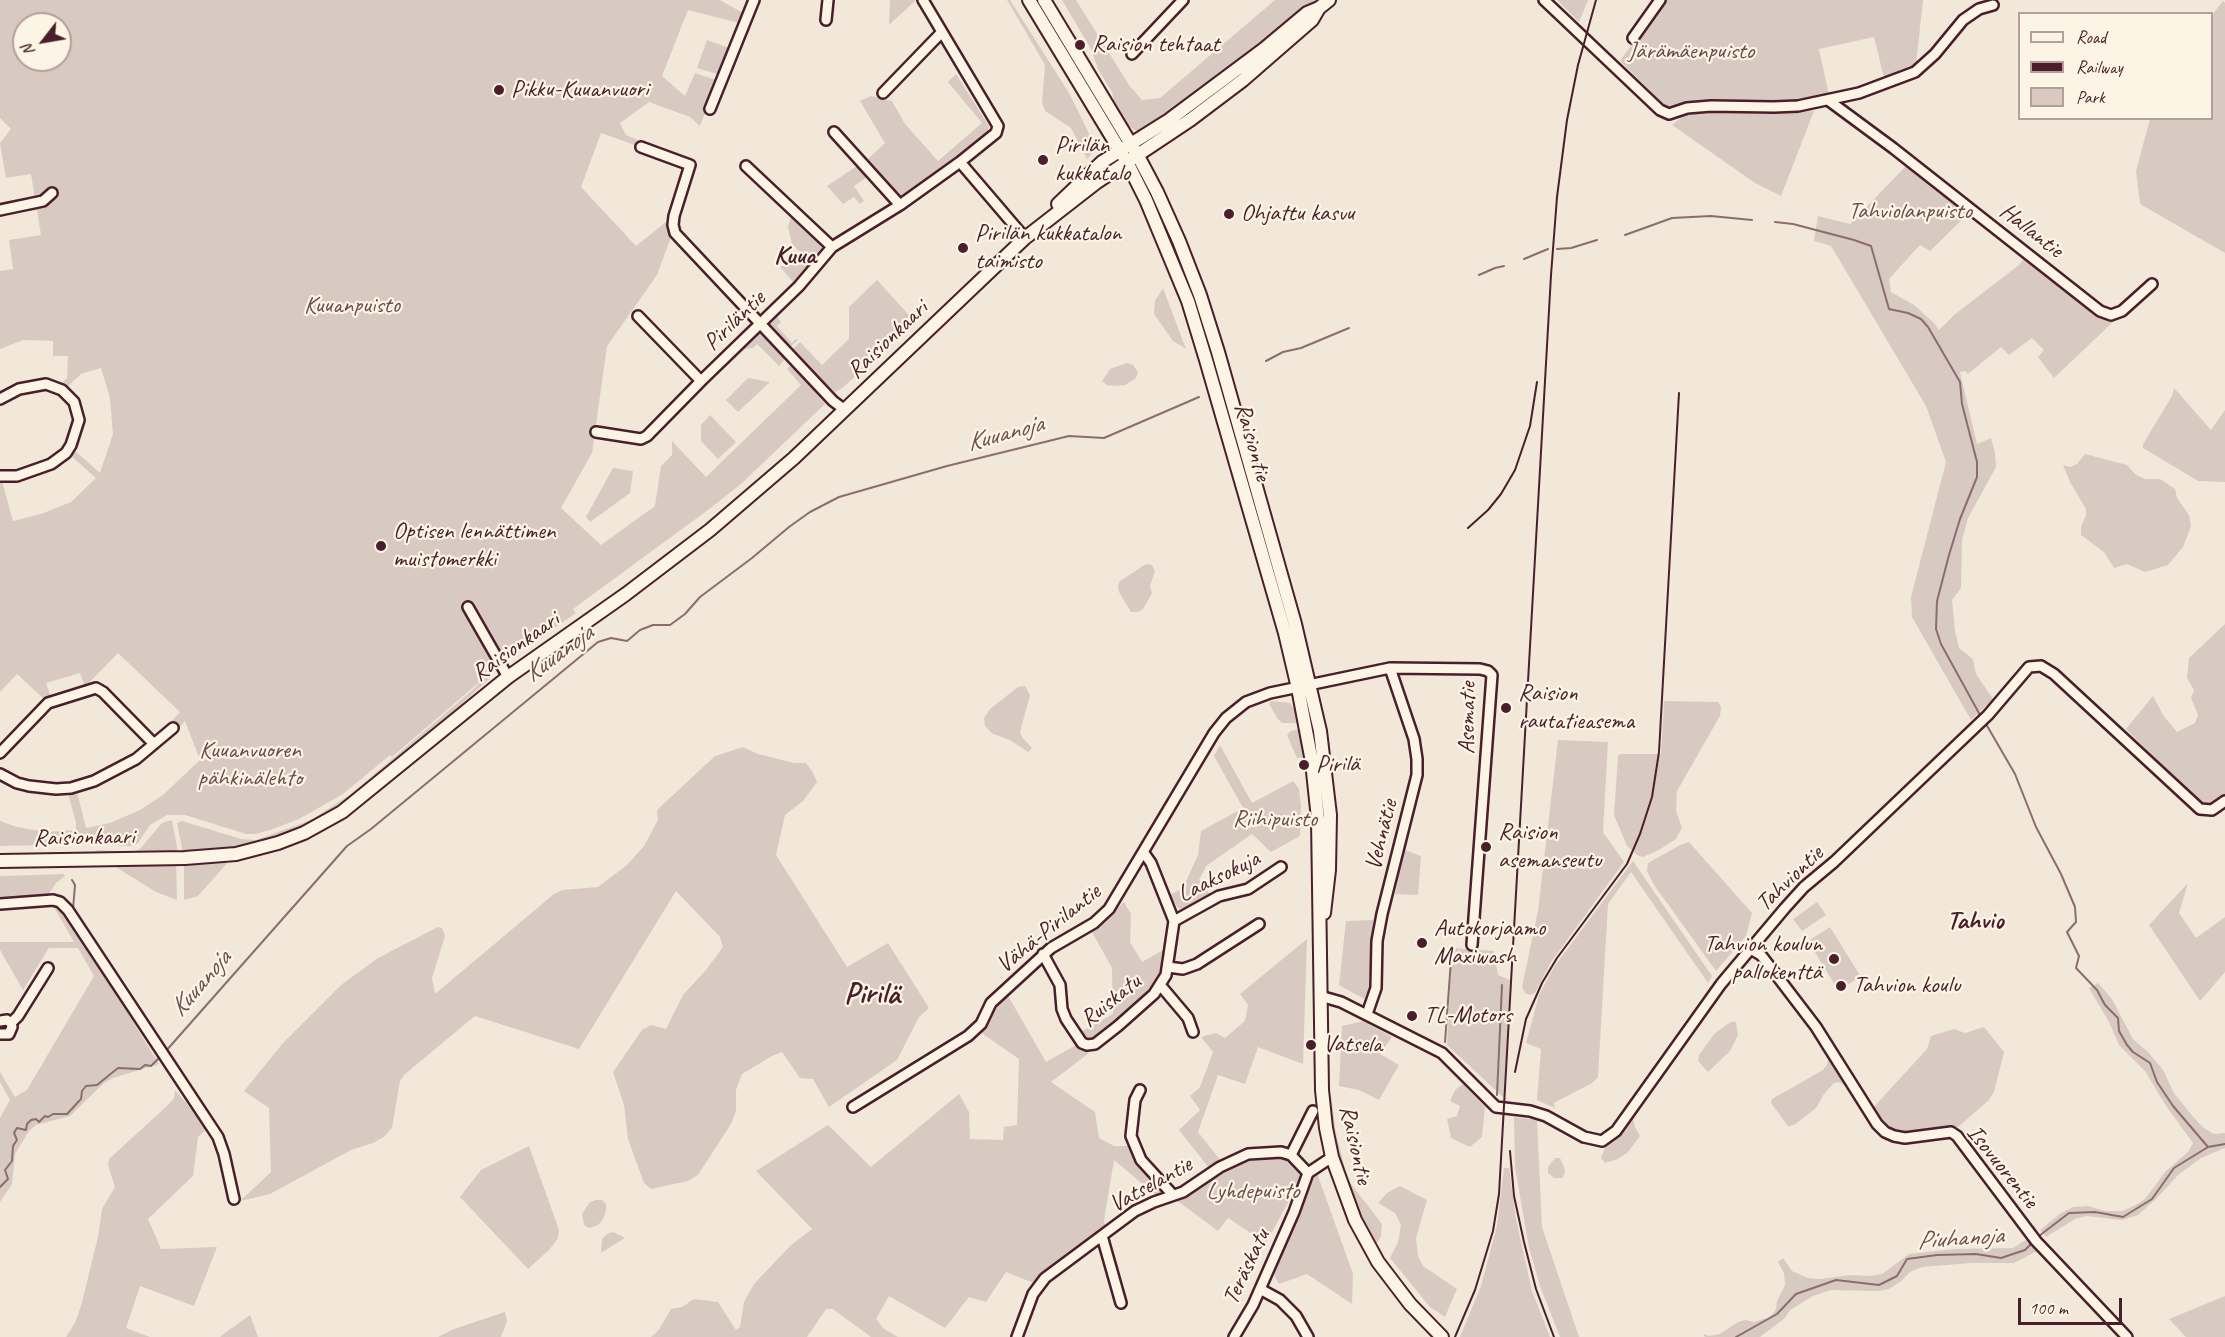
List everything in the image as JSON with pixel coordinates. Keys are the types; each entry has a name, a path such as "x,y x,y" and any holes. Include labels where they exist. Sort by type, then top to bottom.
{"main road":[{"name":"Raisiontie","path":"1029,0 1123,157 1170,255 1188,301 1278,611 1309,742 1317,809 1324,1112 1332,1157 1355,1220 1378,1262 1410,1304 1442,1337"},
{"name":"Raisiontie","path":"1044,0 1135,150 1179,241 1200,295 1286,589 1311,685 1327,776 1330,815 1329,870 1321,932"},
{"name":"Raisionkaari","path":"0,861 213,857 236,854 278,843 304,833 342,812 508,677 689,547 794,458 1027,237 1040,221 1102,162 1123,157 1190,120 1271,57 1312,20 1324,4"}],"street":[{"path":"710,110 754,0"},
{"path":"826,20 828,0"},
{"path":"883,93 941,33 923,0"},
{"path":"1132,54 1183,0"},
{"path":"1544,0 1666,113 1673,114 1694,107 1786,107 1859,93 1915,72 1935,54 1963,20 1979,9 1993,5"},
{"path":"1633,38 1660,0"},
{"name":"Piriläntie","path":"596,432 644,438 799,286 832,247 900,205 996,133 998,126 941,33"},
{"name":"Hallantie","path":"1828,100 1893,148 2100,311 2111,315 2122,311 2152,284"},
{"path":"834,132 900,205"},
{"path":"641,147 690,165 674,216 675,233 833,401 845,410"},
{"path":"960,162 1027,237"},
{"path":"746,166 832,247"},
{"path":"0,210 43,201 52,193"},
{"path":"638,316 701,381"},
{"path":"0,399 18,389 45,384 62,390 74,402 79,420 66,453 51,464 17,476 0,476"},
{"path":"468,607 508,677"},
{"name":"Tahviontie","path":"1320,996 1368,1014 1442,1053 1496,1107 1530,1111 1546,1116 1584,1137 1602,1141 1616,1131 1715,991 1749,948 1804,887 1834,862 1983,720 2029,667 2042,666 2054,674 2195,806 2206,811 2212,810 2225,801"},
{"name":"Asematie","path":"1311,685 1390,668 1480,669 1488,670 1492,675 1472,945"},
{"name":"Vehnätie","path":"1368,1014 1376,988 1377,941 1382,914 1417,775 1414,739 1390,668"},
{"name":"Vähä-Pirilantie","path":"853,1107 968,1036 981,1023 991,1003 1043,954 1057,943 1094,923 1109,909 1144,853 1167,810 1226,718 1256,697 1311,685"},
{"path":"0,753 48,703 96,688 154,744"},
{"path":"0,774 16,783 29,786 71,788 94,781 136,759 173,728"},
{"path":"1144,853 1151,863 1174,921"},
{"name":"Laaksokuja","path":"1174,921 1219,896 1248,889 1281,867"},
{"path":"0,904 53,900 60,902 68,910 218,1137 234,1199"},
{"name":"Ruiskatu","path":"1043,954 1060,985 1062,1009 1066,1019 1082,1043 1095,1044 1161,986 1168,967 1174,921"},
{"path":"1168,967 1183,969 1197,964 1258,924"},
{"name":"Isovuorentie","path":"1749,948 1761,955 1816,1027 1877,1124 1886,1132 1905,1138 1951,1132 1958,1136 2036,1241 2127,1337"},
{"path":"11,1023 18,1016 48,968"},
{"path":"1161,986 1188,1018 1193,1032"},
{"path":"0,1021 7,1020 11,1023"},
{"path":"0,1034 9,1034 12,1028 11,1023"},
{"path":"1140,1090 1135,1100 1131,1136 1141,1160 1173,1195"},
{"path":"1313,1111 1291,1155 1308,1173 1332,1157"},
{"name":"Vatselantie","path":"1017,1337 1033,1294 1045,1278 1135,1211 1194,1185 1241,1156 1273,1152 1291,1155"},
{"name":"Teräskatu","path":"1234,1337 1260,1289 1294,1212 1308,1173"},
{"path":"1102,1236 1121,1303"},
{"path":"1260,1289 1280,1300 1296,1316 1308,1337"}],"green space":[{"name":"Kuuanpuisto","path":"0,0 720,0 743,13 739,23 688,10 662,76 685,96 695,73 716,80 717,83 700,126 690,117 649,102 620,123 626,135 640,141 638,146 601,133 581,187 636,246 666,222 671,237 657,275 607,346 592,453 561,508 601,545 655,506 661,466 672,455 672,441 706,477 801,385 787,369 793,363 825,404 742,483 573,609 576,613 492,670 490,678 414,748 343,807 305,828 245,848 183,853 177,823 182,821 241,839 256,840 311,820 351,794 491,672 392,757 390,755 343,794 299,819 273,829 256,834 246,834 185,815 167,815 150,825 138,843 130,846 93,844 0,846 0,821 17,827 47,832 76,830 68,794 77,792 86,828 110,823 140,810 163,795 200,760 185,721 175,732 168,725 180,712 118,653 85,687 80,673 46,683 51,697 44,699 17,674 0,692 0,480 13,521 41,514 71,502 96,478 69,454 74,450 100,473 113,434 110,398 101,368 81,374 68,386 62,383 67,378 68,356 53,356 53,341 23,340 0,349 0,271 13,269 9,240 41,235 37,210 17,213 16,202 35,199 31,174 6,178 0,143 11,129 0,118"},
{"path":"890,0 916,0 889,25"},
{"path":"1007,0 1010,0 1069,93 1096,149 1087,159 1071,128 1045,111 1042,102 1045,65"},
{"path":"1062,0 1076,0 1129,85 1142,100 1160,98 1275,0 1318,0 1180,106 1145,130 1137,131 1125,124 1115,106 1112,92 1098,69 1091,49"},
{"path":"1557,0 1588,0 1579,22"},
{"name":"Järämäenpuisto","path":"1664,0 1923,0 1916,65 1885,82 1874,37 1819,49 1829,95 1798,102 1773,104 1738,101 1689,105 1670,110 1620,61"},
{"path":"2223,1 2225,3 2225,253 2140,204 2136,171 2150,120 2213,120 2213,14"},
{"path":"707,40 729,48 730,51 720,75 697,68"},
{"path":"956,74 989,126 987,135 900,200 866,161 885,143 860,101 871,96 892,101 905,124 938,161 982,123 948,82"},
{"path":"1814,111 1781,196 1755,183 1672,125 1684,115 1711,112 1765,114"},
{"path":"857,166 867,177 854,186 864,201 860,204 854,197 843,204 827,186"},
{"name":"Tahviolanpuisto","path":"1906,166 1970,212 1930,251 1920,245 1889,279 1891,292 1914,305 1939,330 1954,315 2019,265 2025,257 2104,319 2115,320 2054,378 2038,357 2044,350 2032,338 2009,355 2001,347 1968,374 1965,371 1960,372 1977,444 1991,438 1996,467 1968,518 1962,540 1961,588 1952,600 1959,648 1973,659 1976,674 1993,699 1971,720 1912,617 1911,597 1946,462 1926,406 1831,246 1814,241 1818,216 1850,224"},
{"path":"792,213 821,241 822,251 819,256 804,256 792,244 788,227"},
{"path":"799,258 809,267 809,270 794,283 780,267"},
{"path":"877,280 916,323 835,392 813,374 792,350 800,342 822,365 849,339 849,307"},
{"path":"1163,288 1186,349 1173,341 1154,314 1155,301"},
{"path":"776,315 781,322 777,326 792,343 798,340 788,349 767,325 772,316"},
{"path":"757,331 762,332 786,358 779,366 757,344 753,348 745,349 710,381 708,377"},
{"path":"1127,363 1133,365 1138,372 1136,378 1125,385 1116,386 1107,385 1102,381 1110,369"},
{"path":"748,378 770,382 738,412 726,400"},
{"path":"2174,388 2211,430 2225,410 2225,482 2198,481 2143,448 2143,444 2172,396"},
{"path":"710,415 736,442 718,459 701,441 701,425"},
{"path":"2085,454 2127,465 2136,475 2145,479 2160,479 2175,489 2177,498 2189,515 2191,526 2183,547 2168,565 2145,572 2127,564 2114,568 2104,552 2081,535 2086,509 2063,465 2070,467 2077,464"},
{"path":"613,468 633,471 630,493 590,522 586,517"},
{"path":"1146,564 1152,565 1155,571 1150,586 1152,593 1143,609 1131,612 1118,586 1120,581"},
{"path":"2225,624 2225,796 2211,805 2205,805 2198,802 2126,729 2153,696 2163,715 2177,732 2195,723 2198,715 2191,698 2194,690 2187,678 2189,658"},
{"path":"1025,686 1030,695 1020,732 1032,748 1028,752 1010,740 993,734 985,726 984,718 990,709 1018,687"},
{"path":"1271,701 1290,703 1298,714 1300,723 1282,723 1269,704"},
{"path":"1664,701 1718,702 1721,707 1720,716 1677,791 1676,811 1682,828 1676,839 1643,857 1627,846 1614,815 1618,757 1620,754 1661,754"},
{"path":"1301,729 1304,757 1297,758 1287,735 1291,731"},
{"path":"1558,740 1608,742 1603,832 1624,862 1551,962 1535,993 1530,995 1525,993 1522,987 1538,911"},
{"name":"Riihipuisto","path":"1220,745 1252,803 1293,781 1299,789 1300,836 1271,852 1252,834 1206,866 1199,880 1213,898 1187,910 1178,908 1170,895 1183,888 1198,855 1201,831 1243,808 1214,756"},
{"path":"743,747 758,754 794,763 806,763 812,771 817,782 803,801 785,815 776,855 847,967 888,943 929,1008 919,1017 897,1060 829,1107 813,1079 800,1078 782,1052 772,1056 742,1074 736,1090 736,1111 731,1124 698,1175 688,1181 651,1189 644,1183 628,1139 624,1105 613,1072 642,1030 651,1025 666,1029 683,995 723,947 720,937 676,891 579,1049 475,1016 405,1074 400,1081 392,1128 384,1137 351,1150 270,1194 240,1201 271,1172 269,1108 244,1091 283,1043 341,985 378,958 438,927 442,928 445,936 432,978 435,994 554,894 562,890 598,887 627,865 644,846 658,820 657,810 715,756"},
{"path":"172,820 178,853 102,854 95,850 133,852 140,849 162,823"},
{"path":"1689,842 1752,913 1746,936 1716,971 1654,885 1647,871 1648,863"},
{"path":"1405,850 1421,856 1418,895 1395,894"},
{"path":"230,860 198,896 184,900 184,862"},
{"path":"1633,861 1712,976 1708,983 1631,872 1608,904 1598,1077 1592,1083 1554,1103 1555,1108 1537,1100 1541,1049 1526,1043 1539,995 1554,967"},
{"path":"176,862 177,900 156,892 111,864"},
{"path":"64,874 65,876 43,898 0,900 0,876"},
{"path":"2188,883 2179,913 2196,938 2225,917 2225,972 2200,1001 2149,925"},
{"path":"1124,902 1131,914 1130,942 1142,962 1165,949 1164,971 1153,993 1095,1039 1086,1040 1079,1033 1113,1014 1112,968 1092,932"},
{"path":"1817,902 1826,915 1802,931 1793,919"},
{"path":"54,907 72,922 159,1064 113,1078 104,1083 70,1116 36,1125 29,1131 15,1154 12,1184 0,1202 0,1118 10,1100 0,1082 0,1072 15,1097 27,1090 94,976 78,948 49,948 23,990 0,950 0,942 74,942"},
{"path":"1373,920 1369,989 1364,999 1339,985 1346,921"},
{"name":"Tahvion koulun pallokenttä","path":"1830,927 1861,977 1838,990 1808,941"},
{"path":"1307,939 1303,1064 1258,1047 1245,1084 1218,1075 1198,1132 1221,1161 1209,1168 1179,1130 1200,1110 1190,1096 1200,1087 1213,1052 1201,1037 1216,1033 1225,1038 1245,1021 1248,1005 1240,994"},
{"path":"1452,948 1494,951 1498,975 1510,980 1504,1098 1447,1045"},
{"path":"2098,983 2112,999 2133,1039 2163,1070 2174,1093 2194,1118 2214,1134 2225,1133 2225,1148 2201,1158 2178,1175 2138,1215 2122,1220 2086,1216 2075,1219 2046,1237 2040,1230 2061,1213 2073,1207 2088,1206 2105,1211 2122,1211 2145,1199 2166,1171 2188,1152 2193,1143 2166,1106 2145,1071 2119,1045 2109,1022 2089,988"},
{"path":"1007,994 1046,1062 1078,1044 1089,1053 1051,1082 1095,1112 1099,1138 1114,1146 1130,1146 1136,1160 1161,1192 1157,1196 1114,1160 1104,1220 1105,1226 1048,1269 1036,1284 1006,1272 986,1302 969,1297 945,1328 889,1296 876,1319 884,1329 898,1337 871,1337 833,1309 826,1309 807,1337 651,1337 658,1331 671,1309 682,1307 694,1299 718,1302 736,1330 740,1327 744,1302 754,1284 791,1245 812,1229 756,1171 828,1125 871,1167 959,1094 969,1112 970,1139 1003,1140 1004,1127 1017,1125 1019,1059 980,1032 991,1009"},
{"path":"1363,1021 1392,1037 1380,1054 1399,1065 1379,1100 1359,1090 1339,1086 1342,1026"},
{"path":"1731,1022 1736,1022 1738,1035 1730,1051 1708,1072 1698,1061 1699,1055 1715,1033"},
{"path":"1984,1027 2004,1052 1994,1092 1988,1101 1958,1127 1943,1126 1907,1134 1887,1128 1879,1120 1871,1110 1927,1049 1931,1036 1954,1029 1965,1033"},
{"path":"1815,1034 1825,1047 1846,1086 1839,1082 1834,1083 1816,1108 1794,1125 1788,1126 1771,1103 1772,1099 1823,1070 1827,1065 1828,1060"},
{"path":"1463,1084 1485,1107 1482,1137 1470,1147 1451,1138 1447,1119 1457,1116 1460,1106 1450,1101 1455,1090"},
{"path":"175,1090 208,1128 198,1137 193,1176 148,1219 161,1249 217,1247 194,1306 140,1286 126,1328 150,1337 66,1337 75,1323 81,1306 98,1237 102,1209 115,1187 108,1165 109,1159 167,1106 174,1098"},
{"path":"1331,1095 1336,1133 1348,1180 1382,1224 1381,1236 1375,1247 1349,1192 1338,1155 1328,1098"},
{"path":"1514,1117 1537,1120 1542,1227 1579,1337 1560,1337 1540,1286 1529,1248 1515,1167"},
{"path":"1633,1117 1640,1136 1628,1152 1618,1159 1605,1163 1601,1158 1605,1148"},
{"path":"529,1146 559,1230 558,1238 550,1249 528,1269 460,1197 481,1170"},
{"name":"Lyhdepuisto","path":"1278,1156 1288,1160 1295,1165 1302,1177 1266,1243 1228,1218 1218,1231 1175,1199 1240,1160"},
{"path":"1555,1158 1560,1158 1564,1167 1565,1173 1562,1178 1554,1178 1548,1173 1548,1167"},
{"path":"1504,1168 1509,1168 1516,1219 1532,1291 1550,1337 1460,1337 1481,1286 1497,1226"},
{"path":"1317,1173 1353,1274 1352,1304 1307,1274 1279,1284 1274,1275 1309,1187"},
{"path":"1400,1186 1427,1200 1416,1238 1418,1256 1423,1266 1457,1289 1445,1317 1430,1307 1390,1258 1398,1242 1401,1225 1395,1213 1378,1203 1387,1193"},
{"path":"602,1200 606,1204 606,1211 598,1225 589,1228 584,1225 582,1214 590,1202"},
{"path":"613,1232 625,1238 601,1253 602,1239"},
{"path":"2029,1238 2039,1250 2014,1263 1971,1263 1922,1267 1910,1272 1889,1289 1878,1291 1831,1290 1813,1296 1790,1310 1785,1318 1760,1337 1705,1337 1703,1334 1709,1336 1720,1334 1738,1322 1745,1320 1754,1322 1772,1315 1785,1285 1784,1273 1778,1262 1783,1258 1792,1271 1808,1278 1868,1276 1882,1274 1909,1254 1955,1249 2013,1248"},
{"path":"2225,1296 2225,1337 2186,1337 2169,1319"},
{"path":"505,1312 507,1321 501,1337 438,1337 454,1329"},
{"path":"250,1315 258,1337 220,1337 225,1333"}],"waterway":[{"path":"1625,235 1672,218 1711,216 1752,220"},
{"path":"1775,222 1793,224 1871,246 1889,309 1908,313 1921,319 1960,382 1962,404 1977,462 1977,477 1960,519 1949,555 1937,601 1936,629 1941,644 1980,715"},
{"path":"1557,249 1571,248 1597,240"},
{"path":"1524,259 1548,249"},
{"path":"1479,275 1504,266"},
{"path":"1266,361 1283,352 1301,348 1349,328"},
{"name":"Kuuanoja","path":"165,1052 347,846 371,829 598,642 611,638 627,641 640,630 653,625 670,625 685,614 700,597 789,527 810,512 839,497 947,466 1069,436 1104,438 1199,397"},
{"path":"1986,724 2015,774 2036,827 2061,874 2075,907 2076,922 2067,932 2079,956 2076,968 2097,990 2105,1005 2118,1018 2119,1031 2127,1045 2133,1052 2150,1063 2157,1082 2173,1106 2208,1147"},
{"path":"72,880 75,885 73,909 160,1041"},
{"path":"1445,1042 1451,960"},
{"path":"1497,1095 1502,985"},
{"name":"Kuuanoja","path":"0,1187 8,1179 5,1170 12,1161 13,1146 17,1140 14,1133 17,1128 26,1130 31,1120 36,1119 39,1122 45,1116 67,1114 81,1099 82,1091 86,1086 97,1085 118,1068 140,1069 145,1065 151,1066 159,1058"},
{"name":"Piuhanoja","path":"2039,1236 2069,1213 2095,1212 2123,1217 2152,1199 2174,1168 2208,1147 2225,1144"},
{"name":"Piuhanoja","path":"1736,1337 1777,1314 1796,1294 1836,1280 1879,1285 1897,1276 1907,1259 1937,1255 1976,1254 2001,1258 2025,1250 2031,1244"}],"railway":[{"path":"1455,1337 1475,1290 1493,1231 1499,1194 1557,197 1567,120 1578,65 1596,0"},
{"path":"1468,528 1488,510 1501,494 1515,470 1530,426 1537,382"},
{"path":"1515,1072 1526,1019 1542,983 1557,958 1627,864 1652,797 1659,752 1679,393"},
{"path":"1510,1151 1514,1196 1524,1242 1536,1289 1554,1337"}],"place":[{"name":"Raision tehtaat","path":"1080,45"},
{"name":"Pikku-Kuuanvuori","path":"499,90"},
{"name":"Pirilän kukkatalo","path":"1043,160"},
{"name":"Ohjattu kasvu","path":"1229,214"},
{"name":"Pirilän kukkatalon taimisto","path":"963,248"},
{"name":"Optisen lennättimen muistomerkki","path":"381,546"},
{"name":"Raision rautatieasema","path":"1506,708"},
{"name":"Pirilä","path":"1304,765"},
{"name":"Raision asemanseutu","path":"1486,847"},
{"name":"Autokorjaamo Maxiwash","path":"1422,943"},
{"name":"Tahvion koulun pallokenttä","path":"1834,959"},
{"name":"Tahvion koulu","path":"1841,986"},
{"name":"TL-Motors","path":"1412,1016"},
{"name":"Vatsela","path":"1311,1045"}],"district":[{"name":"Kuua","path":"795,256"},
{"name":"Tahvio","path":"1975,921"},
{"name":"Pirilä","path":"872,995"}],"park label":[{"name":"Kuuanvuoren pähkinälehto","path":"250,765"}]}
